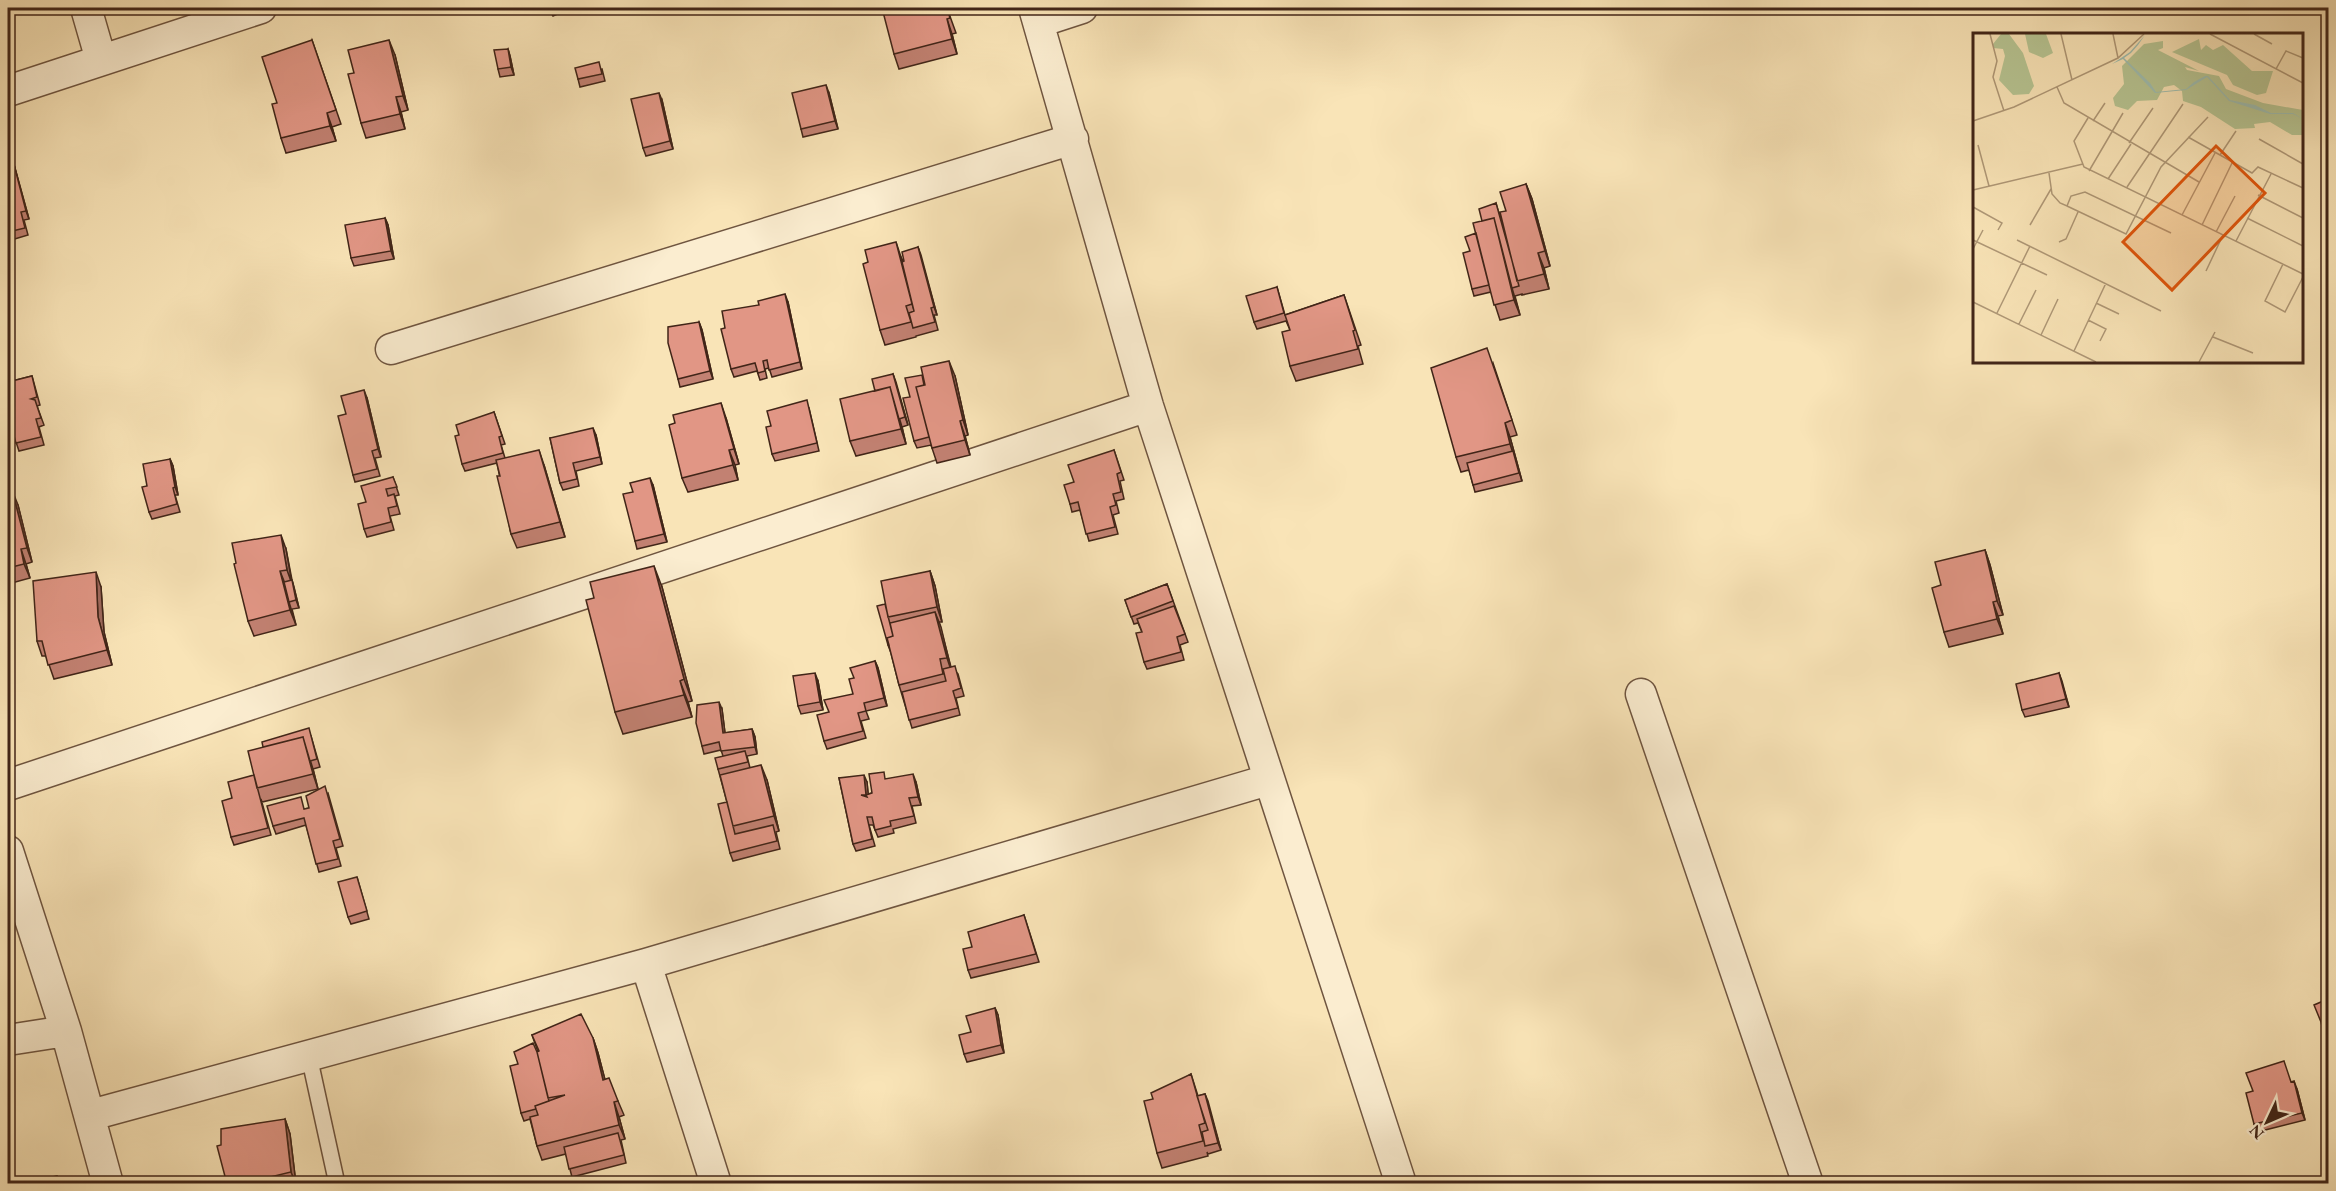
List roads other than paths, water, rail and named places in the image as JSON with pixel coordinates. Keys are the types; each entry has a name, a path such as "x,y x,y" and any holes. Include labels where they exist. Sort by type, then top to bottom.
{"street":[{"path":"86,8 101,60"},
{"path":"8,91 261,8"},
{"path":"1082,8 1036,15 1148,406 1401,1184"},
{"path":"391,349 1073,139"},
{"path":"8,785 1148,406"},
{"path":"1641,694 1808,1184"},
{"path":"91,1115 646,964 1268,780"},
{"path":"8,850 66,1031 91,1115 108,1184"},
{"path":"646,964 716,1184"},
{"path":"8,1040 66,1031"}],"lane":[{"path":"309,1056 337,1184"}]}
